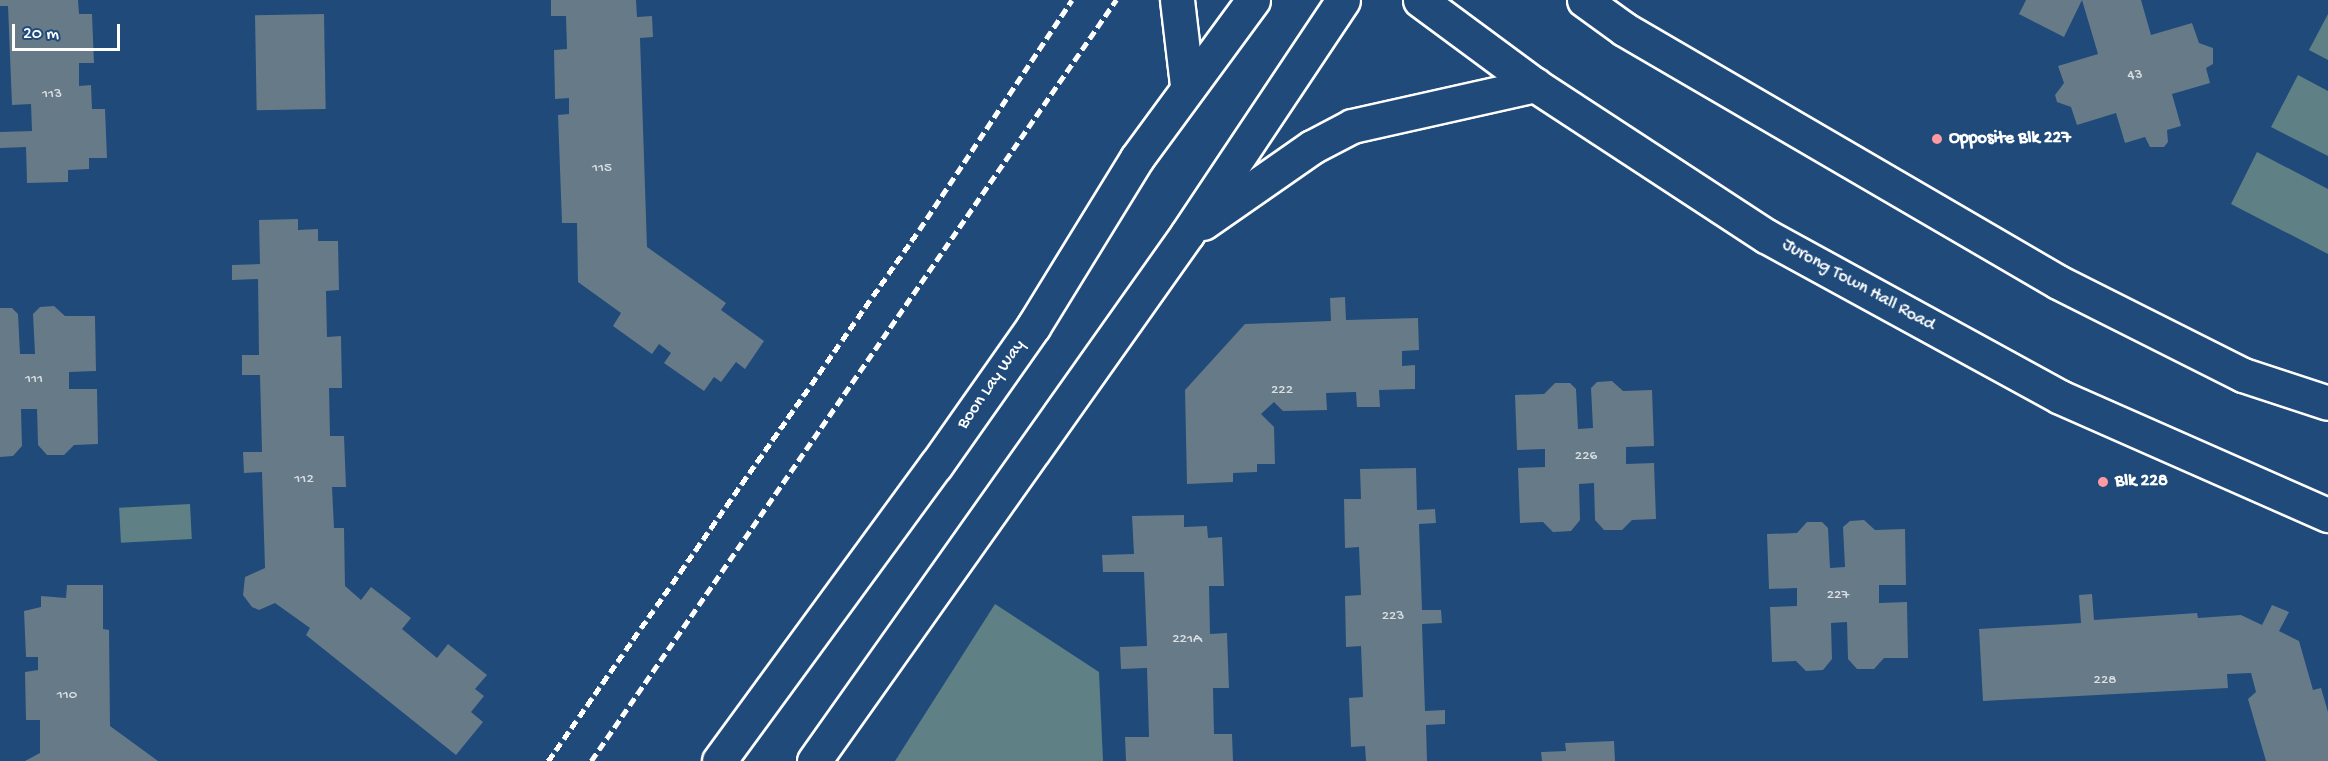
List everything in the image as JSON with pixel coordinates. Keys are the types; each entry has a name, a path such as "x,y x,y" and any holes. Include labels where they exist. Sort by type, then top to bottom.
{"main road":[{"path":"1177,0 1187,86"},
{"name":"Boon Lay Way","path":"719,761 1033,327 1137,158 1187,86 1253,0"},
{"path":"814,761 1187,234 1343,0"},
{"name":"Jurong Town Hall Road","path":"1420,0 1535,85 1766,236 2050,391 2328,515"},
{"path":"1584,0 1624,30 2058,282 2243,375 2328,403"},
{"path":"1606,0 1624,30"},
{"path":"1187,234 1312,147 1352,126 1535,85"}],"green space":[{"path":"2328,14 2328,60 2309,50"},
{"path":"2298,75 2328,91 2328,156 2271,127"},
{"path":"2257,152 2328,189 2328,254 2231,204"},
{"path":"190,504 192,539 121,543 119,508"},
{"path":"995,604 1099,672 1103,761 895,761"}],"building":[{"path":"0,0 78,0 79,14 92,14 94,63 79,63 79,86 91,85 92,109 105,109 107,158 89,158 89,169 68,170 68,182 27,183 26,147 0,148 0,132 32,131 31,104 12,105 8,6 0,6"},
{"path":"551,0 636,0 637,17 652,16 653,37 640,38 647,247 726,303 721,310 764,341 745,369 736,362 721,382 714,377 704,391 664,363 671,353 659,344 652,354 613,326 621,313 578,282 577,223 562,223 558,115 569,114 569,98 555,99 554,50 567,49 566,16 551,16"},
{"path":"2026,0 2082,0 2064,37 2019,14"},
{"path":"2082,0 2141,0 2151,35 2192,23 2199,43 2213,48 2213,64 2206,68 2210,83 2172,94 2181,126 2167,130 2168,142 2164,147 2150,147 2145,137 2125,143 2116,113 2077,125 2071,107 2057,102 2055,95 2064,83 2058,66 2098,54"},
{"path":"324,14 326,109 257,110 255,15"},
{"path":"298,219 298,230 318,229 318,241 338,241 339,290 326,291 327,337 341,336 342,388 329,388 330,436 344,436 346,487 332,487 334,528 344,528 345,586 361,600 371,587 411,618 402,629 437,658 448,644 487,675 475,689 484,696 471,712 483,722 456,755 306,635 310,628 275,603 259,610 252,607 243,595 245,577 265,568 262,472 244,473 243,452 262,452 260,375 242,375 242,355 259,355 258,279 232,280 232,265 260,264 259,220"},
{"path":"1345,297 1346,320 1418,318 1419,350 1402,351 1402,366 1415,365 1415,389 1379,390 1380,407 1357,407 1356,392 1326,393 1327,410 1283,411 1274,402 1261,414 1274,427 1275,464 1257,464 1257,472 1233,473 1233,482 1187,484 1185,390 1245,324 1331,321 1330,298"},
{"path":"54,306 65,316 95,316 96,371 69,372 69,389 97,389 98,444 74,445 64,455 47,455 38,445 37,409 21,409 22,446 13,456 0,457 0,308 12,308 18,314 20,354 35,354 33,314 40,307"},
{"path":"1612,381 1623,391 1652,390 1654,446 1626,447 1626,464 1654,463 1656,519 1632,520 1622,530 1604,530 1595,520 1594,483 1579,484 1580,520 1571,531 1553,532 1543,522 1520,523 1518,468 1545,467 1545,449 1517,450 1515,395 1544,394 1555,383 1570,383 1576,389 1578,429 1593,428 1591,388 1597,382"},
{"path":"1416,468 1417,510 1435,509 1436,523 1419,524 1422,610 1441,610 1442,623 1422,624 1425,711 1445,710 1445,724 1426,725 1427,761 1366,761 1365,746 1351,747 1349,698 1363,697 1361,646 1346,647 1345,596 1361,595 1359,547 1345,548 1344,499 1361,499 1360,469"},
{"path":"1184,515 1184,527 1207,526 1208,538 1222,537 1224,586 1209,586 1210,634 1227,633 1229,688 1213,688 1214,734 1232,734 1233,761 1126,761 1125,737 1149,737 1147,668 1121,669 1120,647 1147,646 1144,572 1103,572 1102,555 1134,554 1132,516"},
{"path":"1864,520 1875,530 1905,529 1906,585 1879,585 1879,603 1907,602 1908,658 1884,658 1874,669 1857,669 1848,659 1847,622 1831,623 1832,659 1823,670 1806,671 1796,661 1772,662 1770,607 1797,606 1797,588 1769,589 1767,534 1797,533 1807,522 1822,522 1828,528 1830,568 1845,567 1843,527 1850,521"},
{"path":"67,585 103,585 103,629 109,630 110,726 158,761 25,761 40,753 40,720 26,720 25,672 38,670 38,657 26,657 24,611 41,607 41,596 66,598"},
{"path":"2092,594 2094,620 2197,613 2198,618 2241,615 2262,625 2272,605 2289,612 2279,631 2299,641 2313,690 2321,688 2328,712 2328,761 2266,761 2248,699 2256,692 2251,673 2227,674 2228,688 1983,701 1979,629 2081,623 2079,595"},
{"path":"1614,741 1615,761 1542,761 1541,752 1566,751 1565,743"}],"railway":[{"path":"548,761 919,230 1072,0"},
{"path":"591,761 1116,0"}],"place":[{"name":"Opposite Blk 227","path":"1937,139"},
{"name":"Blk 228","path":"2103,482"}]}
